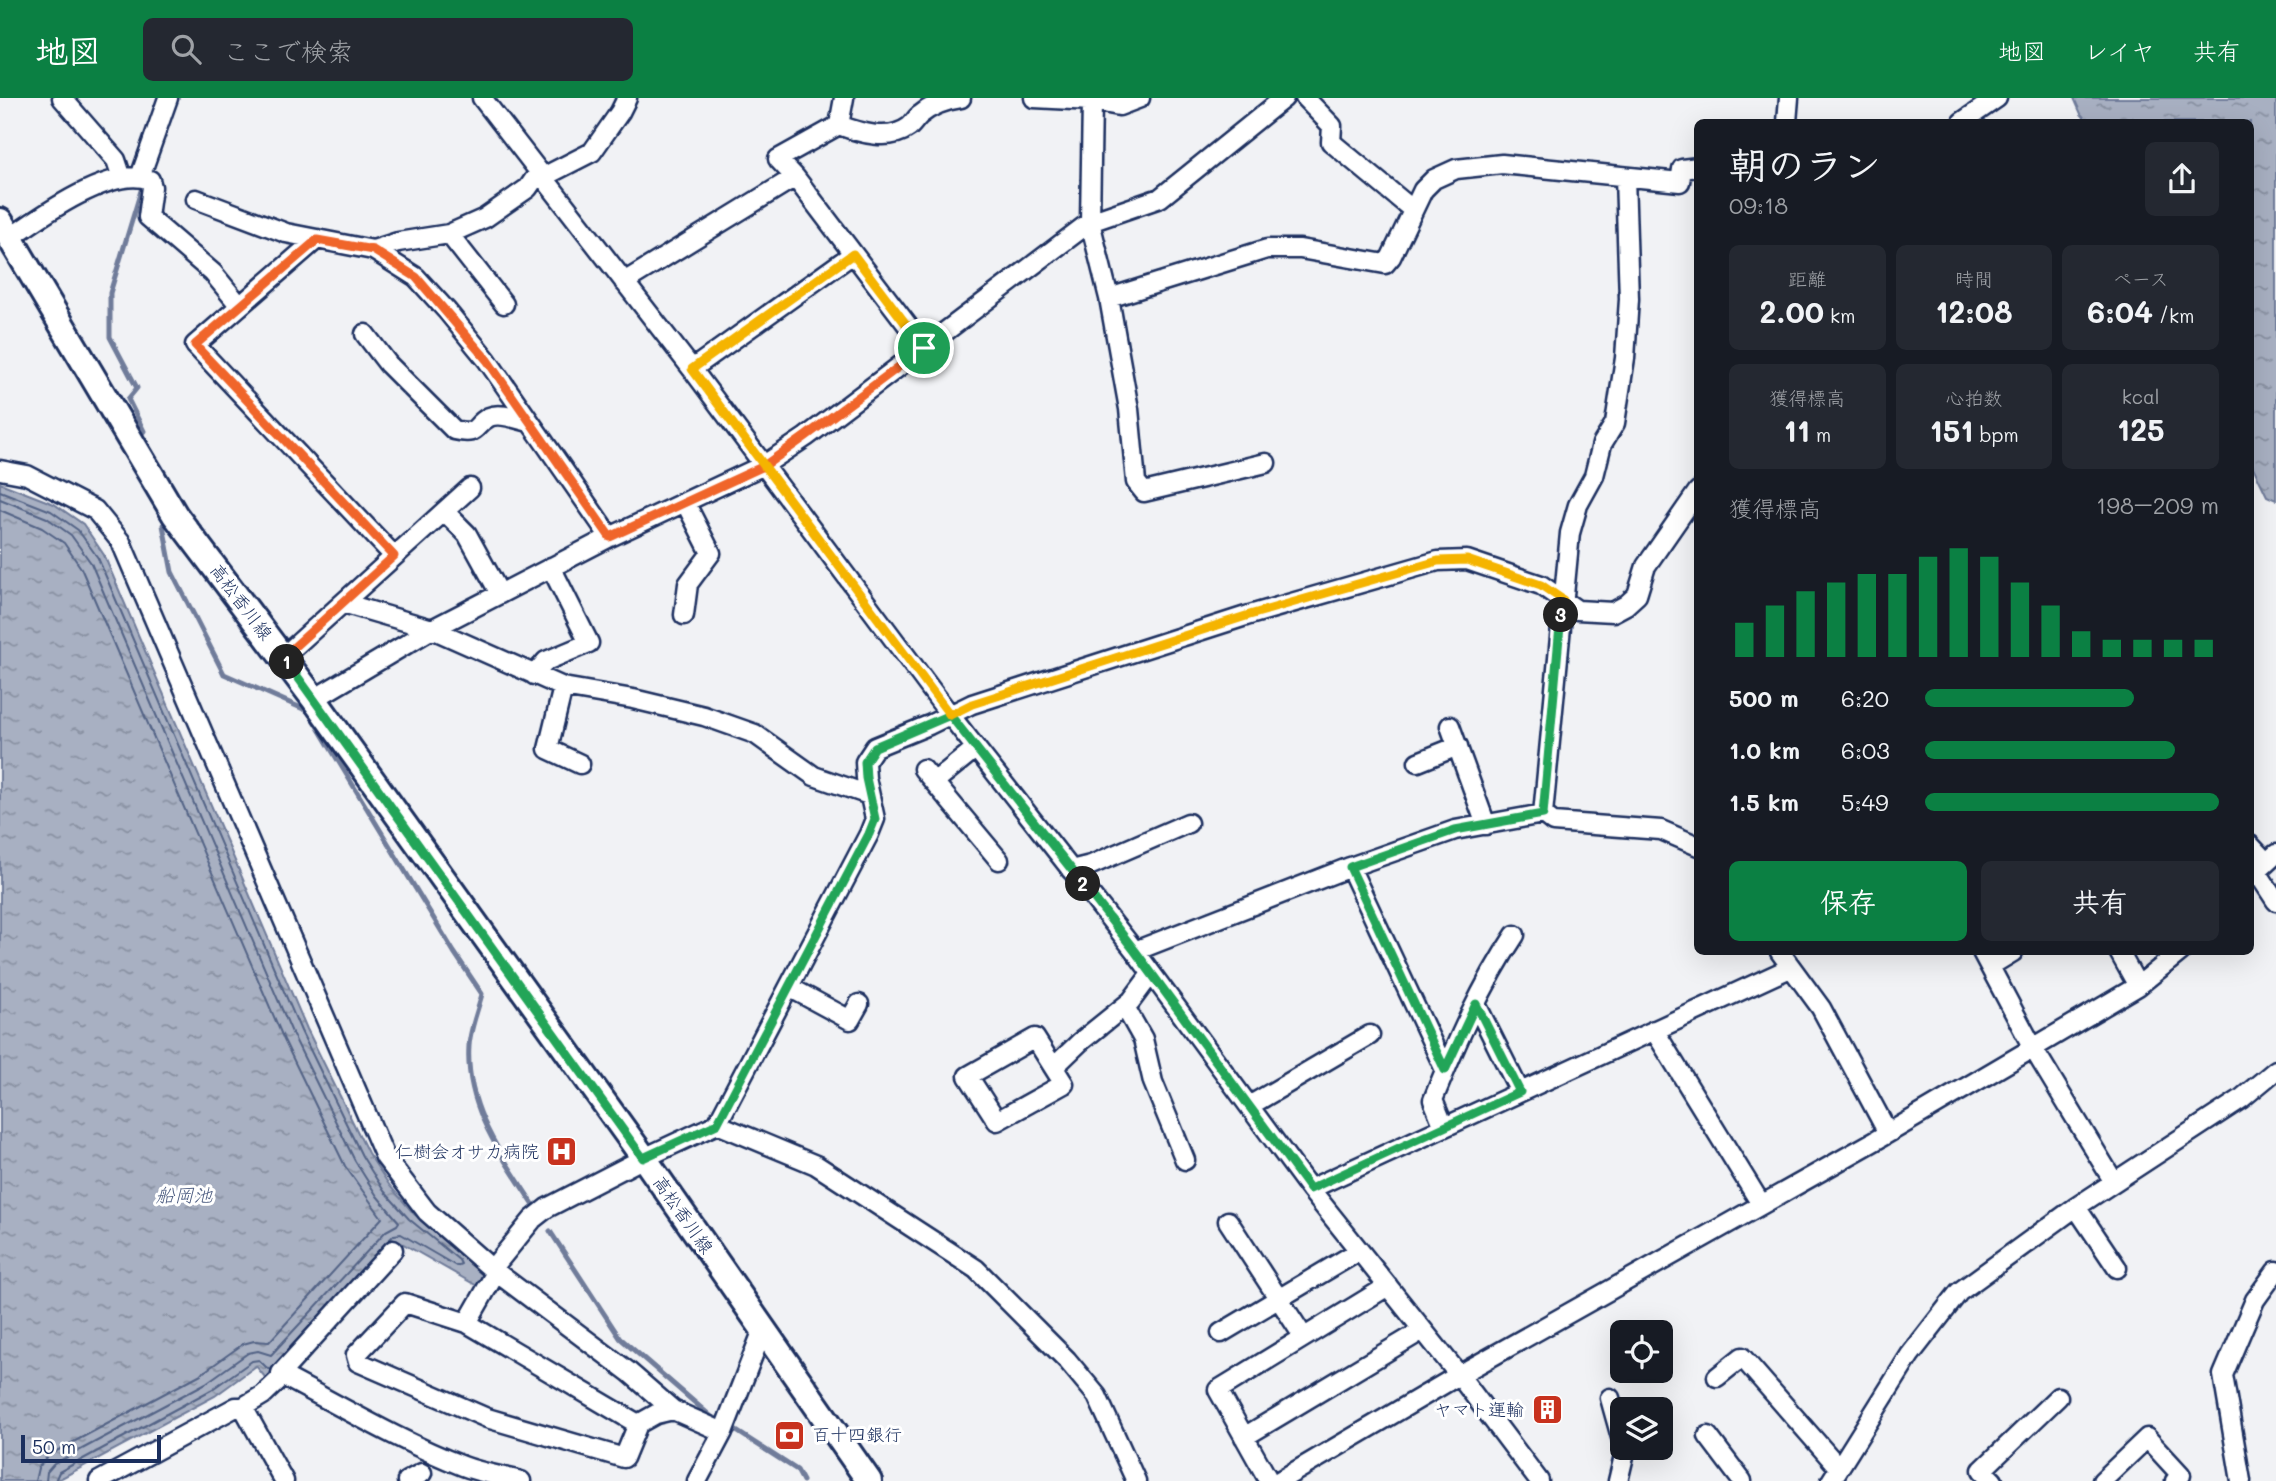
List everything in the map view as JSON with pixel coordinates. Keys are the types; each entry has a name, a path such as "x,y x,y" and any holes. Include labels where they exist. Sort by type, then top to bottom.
{"main road":[{"name":"高松香川線","path":"5,229 175,515 314,699 764,1327 869,1481"}],"street":[{"path":"62,98 116,160 152,187 148,217 213,273 240,306"},
{"path":"139,178 168,98"},
{"path":"482,98 692,369 950,715 1135,951 1310,1189 1459,1375 1539,1481"},
{"path":"373,250 398,242 449,234 485,218 528,188 541,175 592,152 621,113 627,98"},
{"path":"839,125 844,98"},
{"path":"924,348 778,159 839,125 860,133 892,133 908,128 920,115 942,101 961,98"},
{"path":"1034,98 1091,101 1119,106 1140,98"},
{"path":"314,699 432,629 551,567 764,466 1090,222 1160,198 1284,98"},
{"path":"1305,98 1332,126 1331,142 1413,210"},
{"path":"1966,119 1997,98"},
{"path":"1787,119 1790,99"},
{"path":"1091,101 1090,222 1109,298 1129,409 1136,482 1144,492 1266,463"},
{"path":"1109,298 1267,249 1300,249 1385,264 1391,257 1423,190 1434,179 1455,169 1502,164 1680,182 1682,169 1694,168"},
{"path":"624,282 794,177"},
{"path":"1543,814 1570,533 1578,505 1594,475 1602,444 1615,422 1625,358 1629,299 1626,177"},
{"path":"5,229 68,198 139,178"},
{"path":"195,199 286,233 373,250 416,277 487,360 610,537"},
{"path":"449,234 504,304"},
{"path":"317,240 195,345 394,556"},
{"path":"692,369 853,254"},
{"path":"365,334 388,364 454,430 467,433 476,430 489,417 501,416 529,422"},
{"path":"0,470 27,475 95,510 121,542 384,1157 427,1212 492,1269 629,1372 673,1410 723,1432"},
{"path":"283,657 470,488"},
{"path":"492,1269 533,1219 547,1208 643,1158 717,1124 869,834 875,819 865,762 875,747 972,704 1219,625 1438,561 1467,560 1541,585 1577,610 1613,612 1637,595 1646,566 1694,497"},
{"path":"684,615 688,584 711,553 685,502"},
{"path":"445,512 467,534 499,594"},
{"path":"534,675 546,662 589,643 551,567"},
{"path":"343,603 432,629 563,687 633,699 704,716 755,734 814,776 869,795"},
{"path":"563,687 548,749 580,764"},
{"path":"1450,726 1486,825"},
{"path":"1418,762 1458,746"},
{"path":"976,748 929,776 999,860"},
{"path":"1135,951 1350,867 1455,830 1543,814 1553,822 1661,830 1694,844"},
{"path":"1071,870 1091,865 1188,823"},
{"path":"1350,867 1445,1070"},
{"path":"2262,867 2276,901"},
{"path":"1444,1127 1433,1100 1476,1004 1499,958 1515,935"},
{"path":"2121,955 2138,986"},
{"path":"1279,1481 1459,1375 1888,1133 2138,986 2176,955"},
{"path":"1986,959 2033,1048 2114,1182"},
{"path":"1310,1189 1654,1030 1785,960 1821,1008 1888,1133"},
{"path":"1054,1067 1080,1042 1125,1007 1152,974"},
{"path":"789,987 850,1020 859,1004"},
{"path":"1476,1004 1520,1092"},
{"path":"1125,1007 1143,1039 1153,1082 1185,1160"},
{"path":"1654,1030 1761,1204"},
{"path":"1249,1106 1370,1035"},
{"path":"1035,1038 1054,1067 1064,1084 997,1121 968,1076 1035,1038"},
{"path":"1717,1377 1742,1357 1835,1474 1910,1355 1959,1292 2076,1207 2241,1099 2276,1070"},
{"path":"717,1124 816,1164 976,1269 1067,1360 1097,1396 1136,1481"},
{"path":"2076,1207 2117,1268"},
{"path":"1228,1221 1303,1336"},
{"path":"283,1376 281,1373 393,1250"},
{"path":"1221,1333 1359,1251"},
{"path":"467,1323 495,1274 492,1269"},
{"path":"2241,1481 2222,1375 2255,1300 2276,1270"},
{"path":"1269,1481 1218,1390 1388,1286"},
{"path":"638,1424 467,1323 405,1303 356,1355 358,1362 487,1418 624,1458 638,1424 656,1414 673,1410"},
{"path":"697,1481 723,1432 764,1327"},
{"path":"1244,1437 1423,1330"},
{"path":"99,1481 236,1407 243,1407 263,1395 283,1376"},
{"path":"283,1376 432,1452 466,1467 521,1481"},
{"path":"1993,1481 1982,1470 2058,1397"},
{"path":"243,1407 284,1481"},
{"path":"1708,1436 1742,1481"},
{"path":"2102,1481 2147,1438 2181,1475 2175,1481"},
{"path":"1618,1481 1623,1460"}],"water":[{"path":"2074,98 2276,98 2276,500 2267,496 2254,469 2254,119 2085,119"},
{"name":"船岡池","path":"0,483 54,504 83,524 104,555 307,1029 368,1153 390,1186 414,1214 489,1274 479,1287 398,1241 269,1382 256,1366 215,1396 56,1481 0,1481"}],"waterway":[{"path":"139,437 144,431 128,399 137,388 110,337 110,293 143,184"},
{"path":"163,525 172,572 224,674 308,711 482,994 469,1046 473,1091 499,1151 535,1207"},
{"path":"550,1231 620,1338 715,1420"},
{"path":"735,1430 797,1470 803,1481"}],"place":[{"name":"仁樹会オサカ病院","path":"562,1152"},
{"name":"ヤマト運輸","path":"1547,1410"},
{"name":"百十四銀行","path":"789,1435"}],"route":[{"path":"924,348 764,466 610,537 487,360 447,311 416,277 373,250 317,240 195,345 394,556 283,657 643,1158 717,1124 869,834 875,819 865,762 875,747 950,715 1135,951 1310,1189 1520,1092 1476,1004 1445,1070 1350,867 1455,830 1543,814 1563,600 1541,585 1467,560 1438,561 1246,616 972,704 950,715 764,466 692,369 853,254 924,348"}]}
